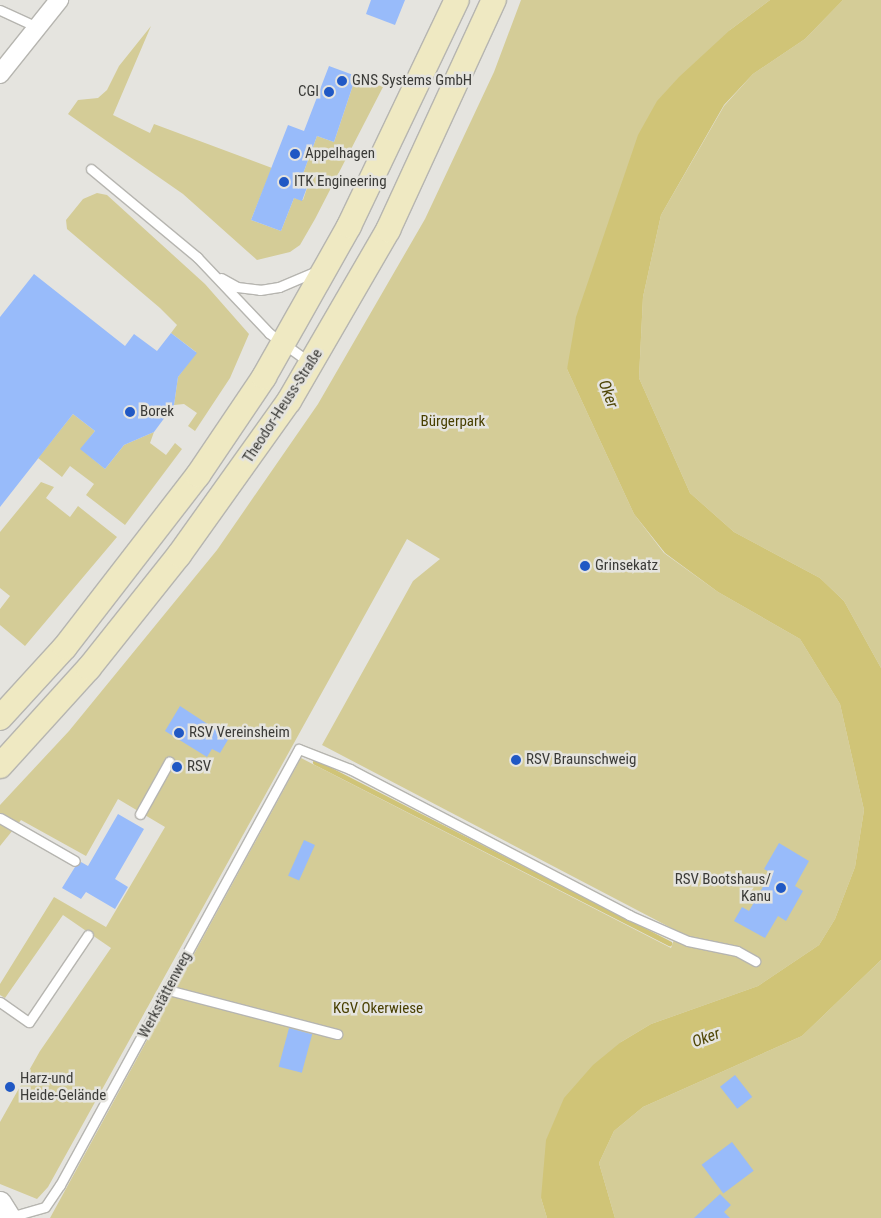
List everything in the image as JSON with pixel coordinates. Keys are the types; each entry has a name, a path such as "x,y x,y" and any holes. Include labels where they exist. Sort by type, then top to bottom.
{"main road":[{"path":"0,718 65,647 198,475 284,345 350,226 457,0"},
{"name":"Theodor-Heuss-Straße","path":"0,766 89,668 179,555 230,487 312,363 388,230 494,0"}],"street":[{"path":"0,74 58,0"}],"lane":[{"path":"0,10 37,27"},
{"path":"91,169 197,257 237,286 279,287 309,276 322,266 350,226"},
{"path":"197,257 284,345 312,363"},
{"name":"Werkstättenweg","path":"7,1212 45,1207 168,990 299,749 350,769 629,915 688,941 737,951 754,961"},
{"path":"140,814 170,762"},
{"path":"0,818 75,861"},
{"path":"0,1002 30,1022 88,935"},
{"path":"168,990 338,1034"}],"green space":[{"path":"521,0 770,0 730,30 567,369 634,514 664,553 718,592 800,639 840,704 864,810 855,867 835,919 819,945 758,986 651,1024 621,1042 541,1198 547,1218 50,1218 301,758 671,948 677,931 322,745 413,581 440,559 407,539 48,1187 37,1199 0,1184 0,1122 40,1051 111,948 63,915 5,998 0,995 0,984 54,897 106,927 165,827 118,799 86,856 21,820 0,846 0,805 69,731 217,550 318,404 425,219 494,72"},
{"path":"843,0 881,0 881,668 844,601 820,578 734,532 690,493 639,378 643,297 661,215 724,106 753,74 805,39"},
{"path":"151,26 113,115 150,133 154,124 272,168 251,220 281,231 294,198 303,200 309,182 301,179 317,136 334,142 356,76 383,87 315,219 300,245 290,252 257,260 183,194 68,114 78,100 98,98 107,90 119,66"},
{"path":"97,193 107,195 205,284 249,334 230,378 195,431 188,426 197,413 184,404 174,405 178,377 196,352 171,333 177,325 160,308 67,229 66,220 83,199"},
{"path":"73,414 95,431 81,449 105,469 124,445 154,432 150,443 166,455 175,443 182,449 125,525 86,495 94,484 70,466 62,477 38,458"},
{"path":"41,482 54,487 46,498 70,517 78,506 117,537 25,646 0,625 0,609 10,596 0,588 0,532"},
{"path":"881,960 881,1218 615,1218 599,1163 614,1131 643,1107 802,1036"}],"water":[{"name":"Oker","path":"770,0 843,0 805,39 753,74 724,105 661,215 643,297 639,378 690,493 734,532 820,578 844,601 881,668 881,960 802,1036 643,1107 614,1131 599,1163 615,1218 547,1218 541,1198 546,1140 564,1098 593,1065 621,1042 651,1024 758,986 819,945 835,919 855,867 864,810 840,704 800,639 718,592 665,553 634,514 567,369 576,317 638,135 657,101 679,77 730,30"}],"building":[{"path":"371,0 405,0 395,25 366,14"},
{"path":"329,66 356,76 334,142 317,136 301,179 309,182 302,201 294,198 281,231 251,220 288,125 304,131"},
{"path":"34,274 125,346 134,334 157,351 171,333 197,353 178,377 174,405 154,432 124,445 105,469 80,449 95,431 73,414 0,507 0,317"},
{"path":"180,706 229,738 220,753 212,749 207,757 165,731"},
{"path":"118,814 144,829 115,879 128,887 115,909 86,892 81,899 62,888 75,867 81,862 88,866"},
{"path":"304,840 315,845 299,881 288,876"},
{"name":"RSV Bootshaus/ Kanu","path":"779,843 809,861 795,886 803,891 786,921 778,916 765,938 734,921 742,907 749,911 771,873 764,869"},
{"path":"289,1028 312,1034 302,1073 279,1067"},
{"path":"735,1075 752,1097 737,1109 720,1087"},
{"path":"732,1142 754,1171 723,1194 702,1165"},
{"path":"720,1194 731,1205 724,1212 730,1218 694,1218"}],"waterway":[{"path":"315,762 669,943"}],"place":[{"name":"GNS Systems GmbH","path":"342,81"},
{"name":"CGI","path":"329,92"},
{"name":"Appelhagen","path":"295,154"},
{"name":"ITK Engineering","path":"284,182"},
{"name":"Borek","path":"130,412"},
{"name":"Grinsekatz","path":"585,566"},
{"name":"RSV Vereinsheim","path":"179,733"},
{"name":"RSV Braunschweig","path":"516,760"},
{"name":"RSV","path":"177,767"},
{"name":"RSV Bootshaus/ Kanu","path":"781,888"},
{"name":"Harz-und Heide-Gelände","path":"10,1087"}],"park label":[{"name":"Bürgerpark","path":"453,422"},
{"name":"KGV Okerwiese","path":"378,1009"}]}
